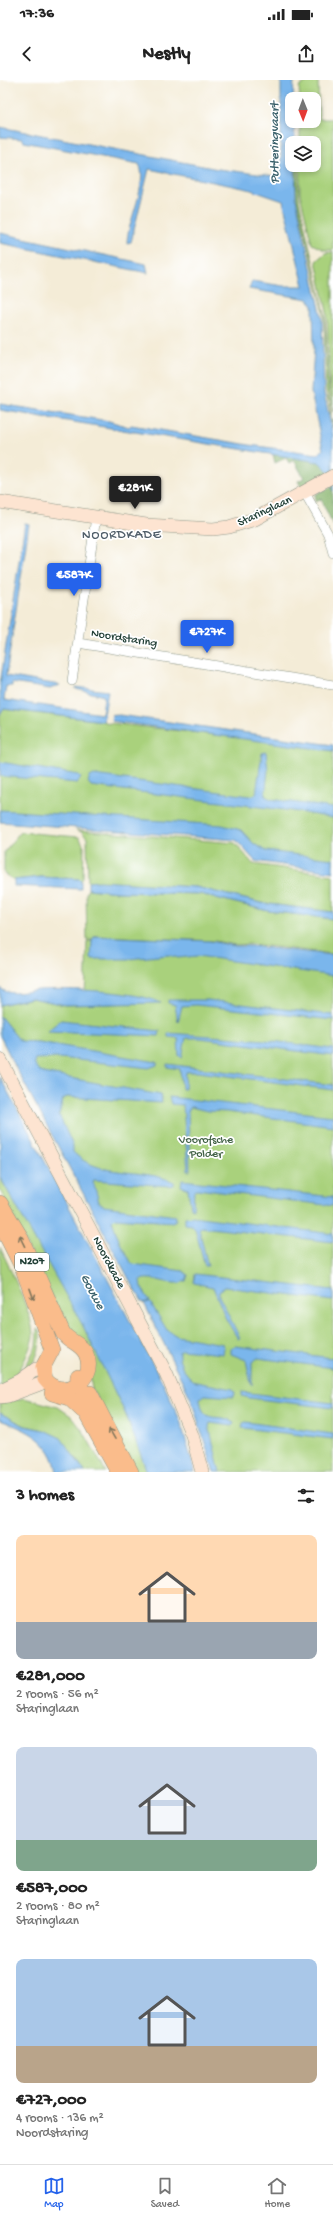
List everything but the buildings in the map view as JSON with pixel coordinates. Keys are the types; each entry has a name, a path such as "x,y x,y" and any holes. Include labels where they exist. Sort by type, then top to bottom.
{"main road":[{"name":"N207","path":"0,1202 33,1264 54,1315 57,1346"},
{"name":"N207","path":"0,1223 23,1269 43,1326 57,1346 74,1350 81,1359 81,1371 77,1377 62,1385"},
{"path":"57,1346 38,1359 36,1369 62,1385 69,1398 88,1407 114,1437 131,1472"},
{"path":"57,1346 46,1359 43,1367 44,1375 88,1398 88,1407 118,1472"}],"street":[{"name":"Staringlaan","path":"0,502 168,527 213,529 229,528 254,519 305,493 329,478"},
{"path":"305,493 328,534 333,553"},
{"path":"72,681 96,517"},
{"name":"Noordstaring","path":"78,644 333,685"},
{"name":"Noordkade","path":"0,1059 166,1373 192,1435 202,1472"},
{"path":"0,1392 36,1369"},
{"path":"0,1397 62,1385"}],"green space":[{"path":"309,80 318,80 318,92 299,92 299,87"},
{"path":"321,119 333,119 333,250 324,250 312,244 300,194 300,172 321,172 321,136 300,136 300,128 321,128"},
{"path":"296,172 298,172 299,200 325,315 329,400 333,427 326,390 324,312 297,200"},
{"path":"333,252 333,412 330,391 327,312 316,261 325,253"},
{"path":"273,454 319,462 329,472 301,487 298,481 304,478 294,460 289,463 286,458 275,463"},
{"path":"332,486 333,525 321,499 315,501 316,494"},
{"path":"2,709 103,721 108,723 333,748 333,864 264,855 232,833 0,816 0,712"},
{"path":"76,830 235,843 253,864 333,875 333,912 261,903 196,887 88,882 87,838 82,832"},
{"path":"20,832 79,837 84,846 83,878 81,881 79,879 41,877 14,880 4,874 4,852"},
{"path":"88,889 118,892 200,894 268,911 333,919 333,954 251,944 235,945 216,941 95,936 92,940 87,940 86,893"},
{"name":"Voorofsche Polder","path":"87,941 238,953 333,965 333,1472 216,1472 211,1447 170,1346 107,1230 0,1016 0,1005 32,998 65,1005 143,1003 85,998"},
{"path":"0,1177 61,1284 100,1358 133,1433 147,1472 134,1472 92,1389 90,1377 0,1190"},
{"path":"0,1247 25,1304 32,1326 33,1335 29,1350 17,1374 12,1380 0,1387 0,1349 2,1347 0,1319"},
{"path":"37,1329 40,1331 40,1343 37,1355 31,1365 22,1373 36,1346"},
{"path":"24,1398 58,1407 71,1416 83,1431 106,1472 85,1472 76,1458 44,1430 25,1426 0,1413 0,1403"}],"water":[{"path":"281,80 294,80 293,92 285,92 285,128 294,128 295,136 285,136 285,172 295,172 296,199 322,318 324,393 333,435 333,491 329,472 319,462 0,410 0,404 109,421 129,427 131,425 249,445 318,454 323,450 311,392 314,349 313,306 308,299 249,289 252,281 283,286 304,286 283,201 248,189 149,169 131,242 127,243 130,225 140,192 141,172 139,164 24,142 22,139 0,137 0,127 218,169 281,177"},
{"path":"0,233 146,264 148,273 0,243"},
{"path":"25,523 29,524 6,676 60,685 50,689 12,683 12,686 6,686 4,700 102,714 104,696 76,689 76,687 108,691 103,721 3,709 0,715 0,684"},
{"path":"112,714 333,745 333,751 111,721"},
{"path":"266,752 268,770 265,796 271,799 333,808 333,818 293,811 91,786 88,782 90,777 94,775 250,796 256,794 262,753"},
{"path":"0,762 79,775 81,778 77,783 0,776"},
{"path":"0,810 222,825 241,830 254,844 266,851 333,859 333,872 255,861 236,840 0,822"},
{"path":"41,877 79,879 81,881 81,889 14,886 14,880"},
{"path":"99,881 196,887 261,903 333,912 333,919 268,911 200,894 118,892 88,889 88,882"},
{"path":"95,936 210,941 235,946 251,946 333,955 333,976 198,956 178,958 169,955 129,959 91,959 92,940"},
{"path":"0,988 4,991 14,993 51,989 102,991 151,999 161,1003 65,1005 32,998 0,1005"},
{"path":"168,1000 208,1000 333,1015 333,1020 196,1005 182,1006 178,1022 175,1005 168,1003"},
{"path":"0,1016 20,1041 39,1042 157,1062 157,1065 149,1068 59,1058 35,1059 34,1063 37,1069 43,1073 161,1095 162,1103 67,1097 63,1099 59,1115 73,1146 73,1152 83,1160 95,1166 121,1172 148,1175 174,1182 174,1185 169,1186 93,1181 99,1202 104,1206 176,1216 176,1220 172,1222 115,1218 112,1221 120,1243 132,1264 183,1271 188,1275 186,1281 175,1283 151,1279 140,1280 141,1287 150,1301 143,1303 0,1036"},
{"path":"61,1020 160,1031 159,1036 47,1031"},
{"path":"168,1033 265,1040 333,1049 333,1056 200,1038 186,1038 182,1057 179,1056 178,1038 168,1037"},
{"path":"167,1064 333,1085 333,1090 198,1072 186,1072 185,1089 182,1089 180,1069 167,1067"},
{"name":"Gouwe","path":"0,1077 164,1385 180,1420 195,1472 147,1472 127,1417 83,1326 0,1177"},
{"path":"169,1097 333,1116 333,1126 227,1112 207,1111 191,1107 188,1111 190,1171 188,1171 183,1105 171,1104"},
{"path":"182,1180 333,1197 333,1206 197,1189 194,1191 193,1209 191,1208 188,1189 181,1186"},
{"path":"192,1216 333,1234 333,1242 201,1227 199,1229 208,1266 205,1266 195,1228 192,1225 185,1224 185,1217"},
{"path":"195,1274 333,1290 333,1301 225,1287 219,1291 219,1296 240,1338 238,1339 226,1319 213,1287 194,1283"},
{"path":"150,1302 167,1330 177,1336 223,1344 223,1354 181,1350 179,1352 183,1369 193,1380 196,1382 233,1389 235,1393 234,1397 204,1395 200,1398 204,1412 208,1415 228,1419 234,1422 232,1426 210,1423 209,1426 220,1472 214,1472 191,1399 144,1303"},
{"path":"235,1346 333,1358 333,1368 258,1358 252,1362 252,1385 246,1360 231,1354 231,1348"},
{"path":"242,1392 333,1403 333,1408 249,1398 242,1396"},
{"path":"0,1413 25,1426 44,1430 61,1438 85,1472 57,1472 50,1452 44,1445 29,1433 0,1420"},
{"path":"246,1422 333,1434 333,1439 242,1428 243,1423"}],"district":[{"name":"NOORDKADE","path":"122,535"}],"water label":[{"name":"Putteringvaart","path":"275,143"}]}
